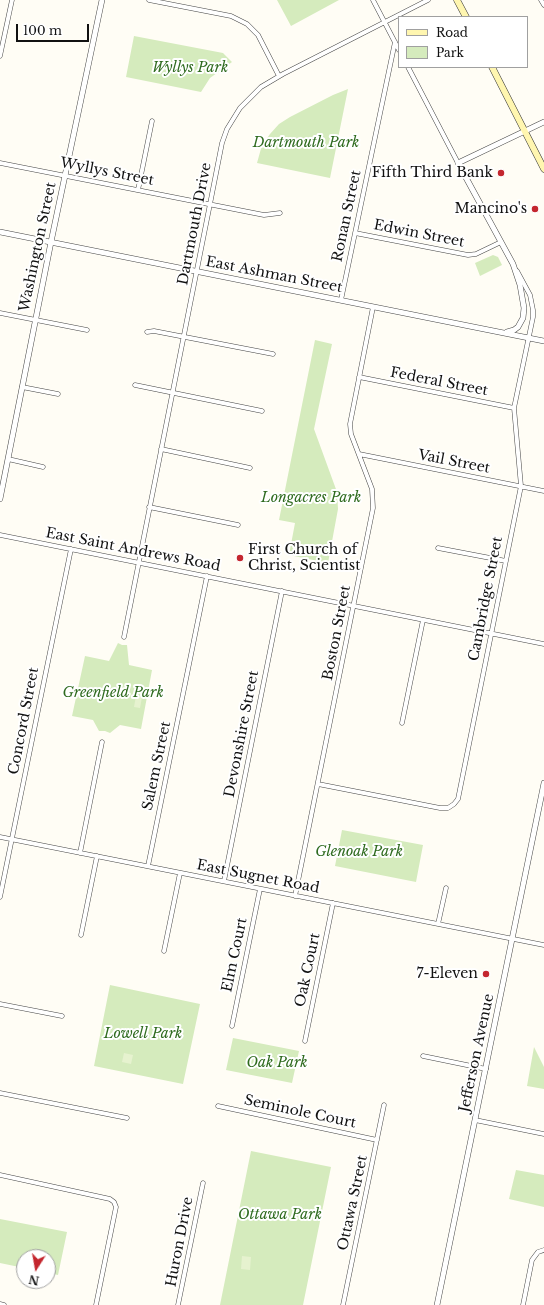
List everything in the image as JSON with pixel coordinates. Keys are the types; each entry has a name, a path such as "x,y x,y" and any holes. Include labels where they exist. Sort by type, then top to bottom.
{"main road":[{"path":"457,0 465,16"},
{"path":"492,68 544,169"}],"street":[{"path":"0,56 12,0"},
{"name":"Washington Street","path":"0,499 51,242 102,0"},
{"path":"149,0 231,16 247,24 258,35 279,76"},
{"path":"373,0 398,48"},
{"name":"Dartmouth Drive","path":"124,637 222,143 233,118 249,98 261,87 279,76 428,0"},
{"path":"541,0 544,6"},
{"name":"Ronan Street","path":"341,300 395,42"},
{"name":"Cambridge Street","path":"318,784 440,808 448,808 458,799 521,486 514,408 533,317 532,303 526,286 458,163 409,68"},
{"path":"138,190 152,121"},
{"path":"458,163 544,122"},
{"name":"Wyllys Street","path":"0,163 264,215 280,213"},
{"name":"East Ashman Street","path":"0,232 544,341"},
{"name":"Edwin Street","path":"355,233 468,256 476,254 501,242"},
{"name":"Cambridge Street","path":"504,333 517,328 523,318 524,308 522,294 513,264"},
{"name":"Boston Street","path":"295,896 373,508 372,489 351,434 350,424 373,306"},
{"path":"0,313 87,330"},
{"path":"147,332 154,331 184,336 274,354"},
{"name":"Federal Street","path":"359,377 514,408"},
{"path":"135,385 262,411"},
{"path":"22,387 58,394"},
{"path":"161,450 250,468"},
{"name":"Vail Street","path":"359,454 544,491"},
{"path":"8,459 43,467"},
{"path":"149,507 238,525"},
{"name":"East Saint Andrews Road","path":"0,535 544,644"},
{"path":"438,548 506,561"},
{"name":"Concord Street","path":"0,897 70,549"},
{"name":"Salem Street","path":"148,866 207,576"},
{"name":"Devonshire Street","path":"224,882 282,591"},
{"path":"402,722 423,620"},
{"path":"80,853 102,742"},
{"name":"Jefferson Avenue","path":"437,1305 544,783"},
{"name":"East Sugnet Road","path":"0,837 544,945"},
{"path":"80,935 96,856"},
{"path":"164,951 180,873"},
{"path":"438,924 446,888"},
{"name":"Elm Court","path":"232,1026 260,889"},
{"name":"Oak Court","path":"305,1041 333,903"},
{"path":"0,1004 62,1016"},
{"path":"423,1056 486,1068"},
{"path":"0,1093 127,1118"},
{"name":"Ottawa Street","path":"343,1305 384,1105"},
{"name":"Seminole Court","path":"218,1106 377,1140"},
{"path":"475,1120 544,1134"},
{"path":"0,1176 110,1199 114,1202 116,1207 96,1305"},
{"name":"Huron Drive","path":"178,1305 203,1183"},
{"path":"523,1305 532,1260 538,1252 544,1250"},
{"path":"0,1304 4,1305"}],"green space":[{"path":"277,0 339,0 291,26"},
{"name":"Wyllys Park","path":"134,36 223,53 232,62 210,78 201,92 126,77"},
{"name":"Dartmouth Park","path":"348,89 330,178 257,163 262,145 279,124 333,95"},
{"path":"493,255 498,257 502,265 480,276 475,263"},
{"name":"Longacres Park","path":"315,340 332,344 314,429 337,492 338,509 328,563 289,555 295,523 279,520"},
{"name":"Greenfield Park","path":"118,643 127,645 129,665 152,670 141,729 120,725 110,733 99,731 93,720 72,716 85,656 109,661"},
{"path":"136,696 142,697 140,708 134,707"},
{"name":"Glenoak Park","path":"342,830 423,845 416,882 335,866"},
{"name":"Lowell Park","path":"110,985 200,1004 183,1084 94,1066"},
{"name":"Oak Park","path":"233,1038 299,1051 292,1083 226,1070"},
{"path":"534,1047 544,1067 544,1089 527,1086"},
{"path":"124,1053 133,1055 131,1064 122,1062"},
{"name":"Ottawa Park","path":"251,1151 331,1167 303,1305 220,1305"},
{"path":"516,1170 544,1175 544,1207 509,1199"},
{"path":"0,1219 67,1232 58,1275 56,1275 56,1249 16,1249 16,1266 0,1263"},
{"path":"242,1256 251,1257 250,1270 241,1269"}],"place":[{"name":"Fifth Third Bank","path":"501,173"},
{"name":"Mancino's","path":"535,209"},
{"name":"First Church of Christ, Scientist","path":"240,558"},
{"name":"7-Eleven","path":"486,974"}]}
